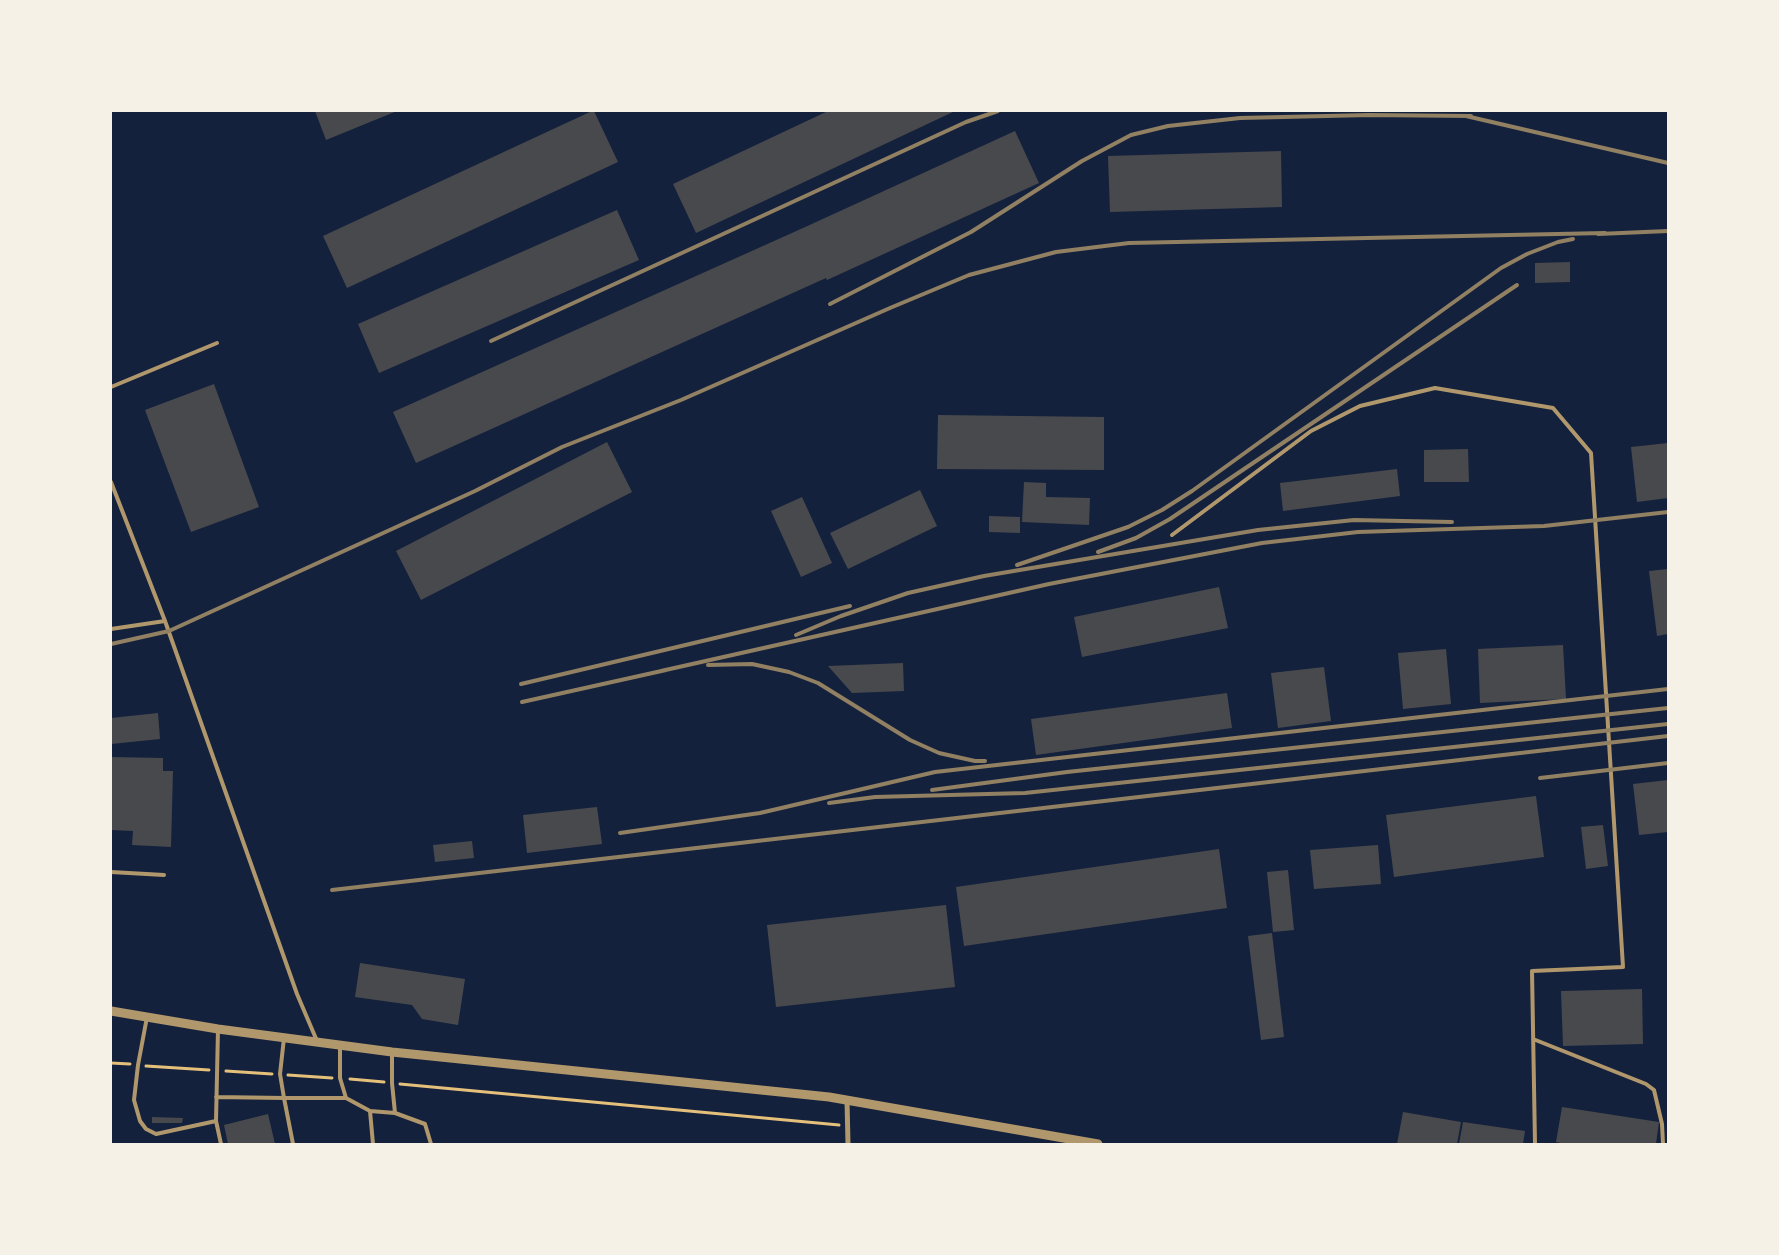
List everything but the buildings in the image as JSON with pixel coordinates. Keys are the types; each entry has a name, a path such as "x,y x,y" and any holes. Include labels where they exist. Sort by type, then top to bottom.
{"street":[{"path":"111,1011 218,1029 392,1052 846,1100 1098,1144"},
{"path":"846,1100 848,1144"}],"lane":[{"path":"111,387 217,343"},
{"path":"1172,535 1311,431 1360,406 1436,388 1553,408 1591,453 1623,967 1532,970 1535,1144"},
{"path":"111,482 165,621 297,994 318,1043"},
{"path":"111,629 165,621"},
{"path":"111,872 164,875"},
{"path":"147,1017 134,1100 140,1121 146,1129 156,1134 216,1121"},
{"path":"218,1029 216,1121 220,1144"},
{"path":"284,1038 280,1074 293,1144"},
{"path":"1533,1039 1646,1084 1654,1090 1662,1124 1664,1144"},
{"path":"340,1045 340,1078 346,1098"},
{"path":"392,1052 392,1083 395,1113"},
{"path":"216,1097 346,1098 370,1111 395,1113 425,1124 431,1144"},
{"path":"370,1111 373,1144"}],"path":[{"path":"111,1063 340,1078 848,1126"}],"railway":[{"path":"491,341 966,122 998,111"},
{"path":"830,304 971,232 1082,161 1131,135 1168,126 1240,118 1369,115 1471,116"},
{"path":"1466,116 1668,163"},
{"path":"1598,234 1668,231"},
{"path":"111,644 169,631 475,491 562,447 681,400 969,275 1056,252 1129,243 1605,233"},
{"path":"1017,565 1128,527 1162,510 1192,491 1501,268 1527,254 1558,242 1573,239"},
{"path":"1098,552 1136,538 1170,519 1517,285"},
{"path":"661,671 1049,584 1262,543 1358,532 1544,526 1668,512"},
{"path":"796,635 841,616 908,593 984,576 1258,530 1354,520 1452,522"},
{"path":"521,684 850,606"},
{"path":"708,665 752,664 789,672 818,683 910,740 939,753 975,761 985,761"},
{"path":"522,702 666,670"},
{"path":"620,833 760,813 935,772 1668,689"},
{"path":"932,790 1067,772 1668,708"},
{"path":"829,803 875,797 1025,793 1668,724"},
{"path":"332,890 1668,736"},
{"path":"1540,778 1668,763"}]}
